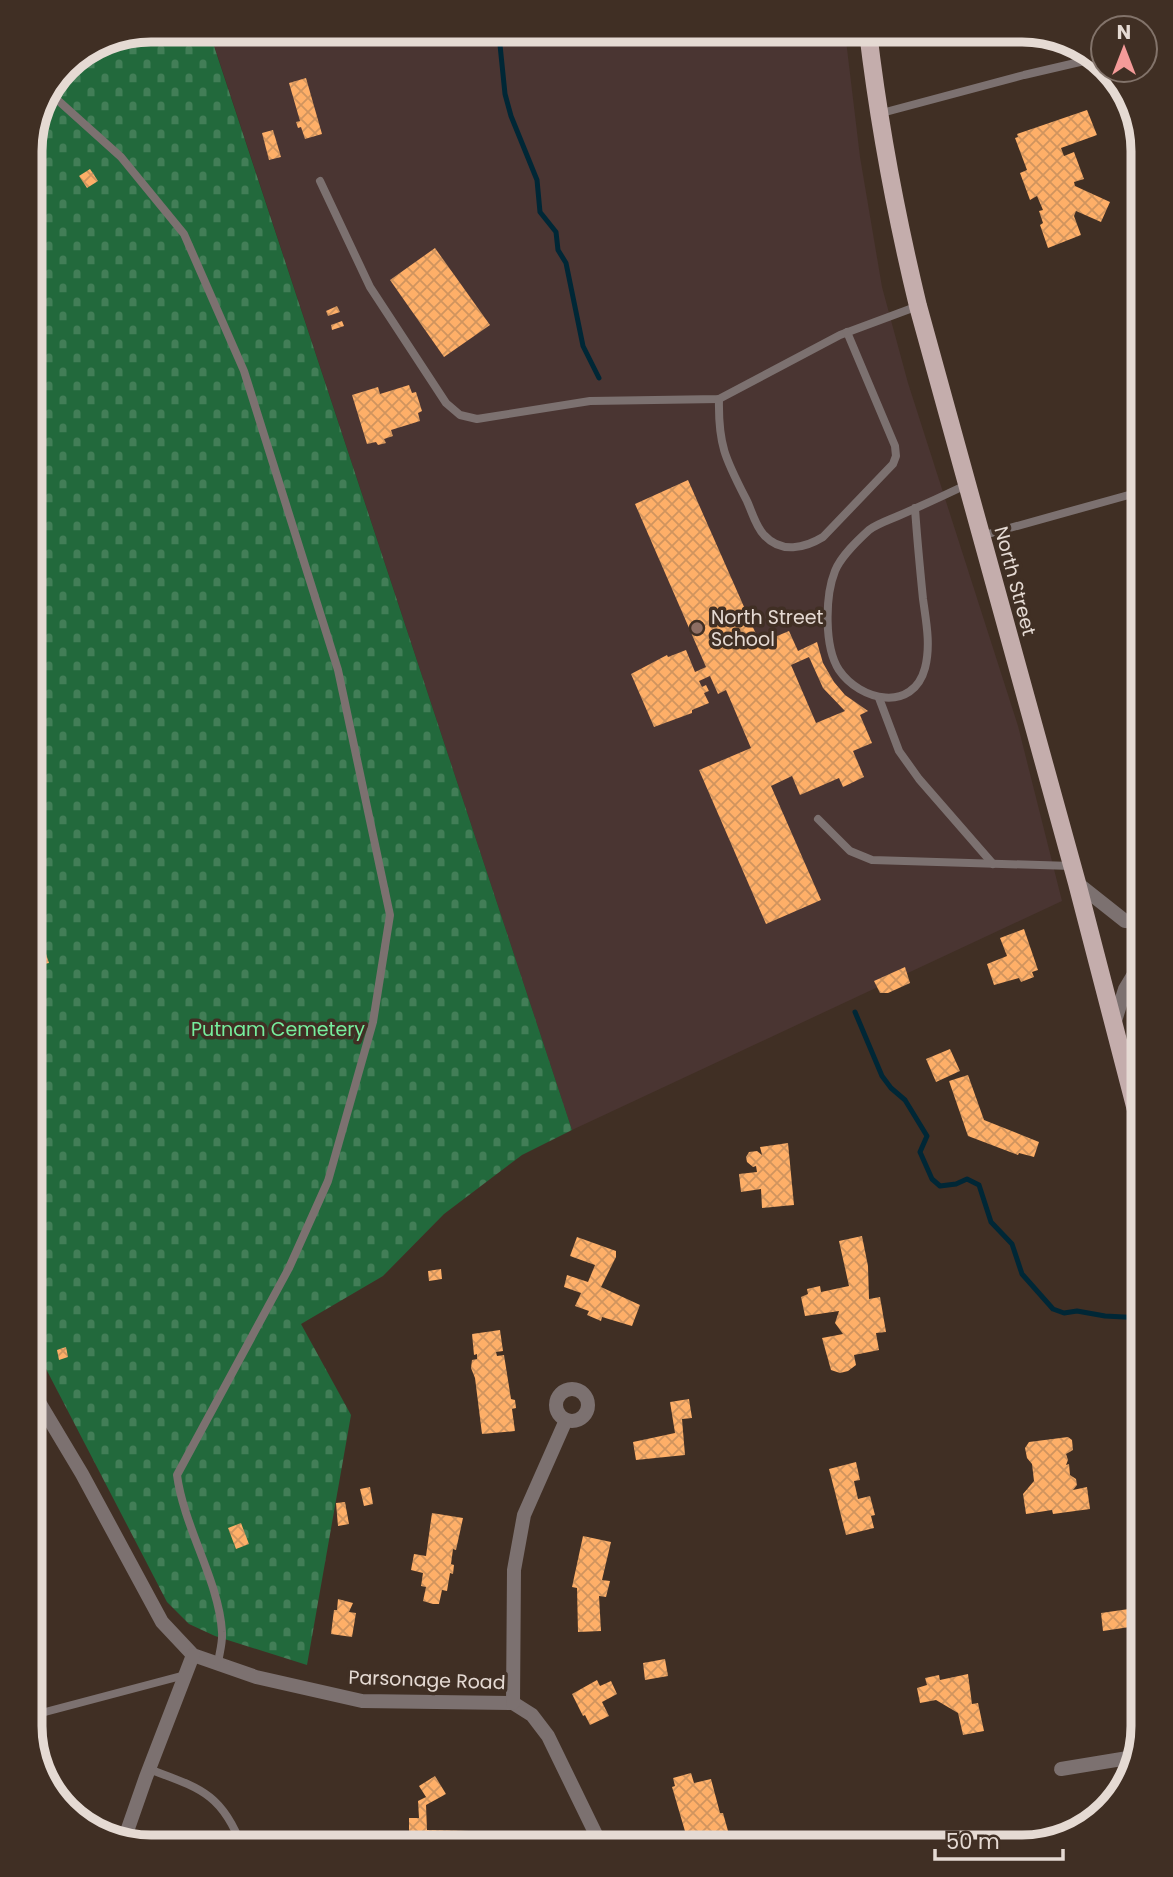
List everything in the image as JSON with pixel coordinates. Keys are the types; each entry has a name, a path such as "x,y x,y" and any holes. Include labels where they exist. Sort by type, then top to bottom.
{"main road":[{"name":"North Street","path":"869,42 878,114 899,227 918,306 1131,1090"}],"street":[{"path":"1074,874 1125,920 1131,921"},
{"path":"1114,1024 1125,989 1131,979"},
{"name":"Parsonage Road","path":"42,1407 82,1474 162,1622 193,1655 256,1677 362,1701 513,1703 532,1715 548,1736 596,1835"},
{"path":"513,1703 514,1570 524,1515 566,1420"},
{"path":"127,1832 193,1655"},
{"path":"1061,1769 1126,1758"}],"lane":[{"path":"878,114 1084,61"},
{"path":"56,98 121,157 184,234 244,371 338,670 390,915 373,1022 328,1181 289,1268 177,1475 180,1497 215,1597 223,1633 218,1664"},
{"path":"320,181 370,287 446,403 460,415 477,419 590,401 719,399 847,332 918,306"},
{"path":"719,399 719,429 724,455 763,535 784,547 811,545 823,537 893,464 896,456 895,446 847,332"},
{"path":"915,508 928,645 925,669 915,688 901,697 879,698 860,692 838,669 827,632 827,606 835,570 852,547 872,528 915,508 966,485"},
{"path":"981,536 1131,494"},
{"path":"879,698 899,751 919,779 993,864"},
{"path":"818,819 850,851 872,860 993,864 1074,874"},
{"path":"42,1713 185,1675"},
{"path":"149,1769 191,1785 217,1801 237,1835"}],"shaded area":[{"name":"North Street School","path":"213,42 846,42 860,157 882,287 908,383 1018,726 1062,901 572,1130"}],"green space":[{"name":"Putnam Cemetery","path":"217,42 213,43 572,1130 522,1155 444,1214 383,1276 301,1324 351,1415 307,1665 215,1636 189,1624 167,1602 42,1361 42,144 50,109 60,90 90,60 109,50 130,44"}],"building":[{"path":"306,78 322,134 305,139 296,122 300,121 289,83"},
{"path":"1087,110 1097,135 1061,148 1064,156 1074,152 1084,179 1074,182 1075,186 1110,202 1101,222 1076,211 1074,216 1081,235 1048,248 1040,225 1043,223 1039,211 1043,210 1037,196 1030,200 1020,173 1027,170 1015,138 1018,137 1017,134"},
{"path":"273,130 281,157 269,160 262,133"},
{"path":"90,169 98,181 87,188 79,176"},
{"path":"435,248 490,325 444,357 390,280"},
{"path":"337,306 340,312 328,316 326,311"},
{"path":"342,321 344,326 332,330 331,325"},
{"path":"409,385 412,393 416,392 422,411 418,413 420,421 391,430 393,436 384,439 386,443 367,444 352,395 378,387 380,394"},
{"path":"688,480 760,643 789,631 798,651 817,642 823,663 834,682 845,695 868,711 860,715 872,743 853,751 864,777 843,787 839,778 800,795 792,776 771,786 821,900 766,924 699,770 751,748 726,690 718,694 710,676 699,681 702,687 706,685 709,691 704,693 709,703 692,710 692,713 654,727 631,674 667,655 668,657 686,650 695,672 706,667 635,504","holes":["809,657 823,688 845,711 816,723 791,665"]},
{"path":"1024,929 1038,970 1032,972 1034,977 1021,982 1019,978 994,985 987,964 1007,956 1000,938"},
{"path":"46,954 49,963 42,964 42,955"},
{"path":"905,967 910,983 888,993 880,993 874,981"},
{"path":"950,1049 960,1071 936,1082 926,1059"},
{"path":"968,1075 984,1120 1039,1142 1034,1157 1019,1153 1018,1155 968,1136 949,1081"},
{"path":"788,1143 794,1205 762,1208 761,1189 741,1192 739,1174 757,1172 756,1166 753,1167 747,1162 749,1152 757,1151 762,1155 760,1147"},
{"path":"862,1236 868,1266 869,1299 880,1297 886,1332 876,1333 879,1350 854,1355 856,1365 840,1373 831,1370 822,1338 843,1334 835,1323 839,1311 805,1316 801,1297 808,1294 807,1289 820,1286 821,1292 849,1286 839,1241"},
{"path":"577,1237 616,1251 616,1257 601,1287 640,1305 632,1326 602,1317 601,1321 587,1315 589,1311 575,1306 581,1293 564,1287 567,1275 588,1282 595,1265 570,1256"},
{"path":"441,1269 442,1279 429,1281 428,1271"},
{"path":"500,1330 503,1351 496,1352 497,1356 504,1355 511,1399 515,1400 516,1408 512,1409 515,1431 482,1434 475,1378 471,1368 472,1360 477,1359 477,1354 474,1355 472,1334"},
{"path":"66,1347 68,1357 59,1360 57,1350"},
{"path":"689,1399 692,1418 682,1419 685,1455 636,1460 633,1442 675,1433 670,1402"},
{"path":"1068,1437 1072,1440 1073,1450 1066,1454 1066,1465 1069,1464 1070,1475 1076,1479 1077,1485 1073,1490 1087,1487 1090,1509 1053,1514 1052,1510 1026,1514 1023,1494 1034,1481 1032,1464 1027,1458 1025,1448 1029,1442"},
{"path":"856,1462 860,1480 854,1481 858,1499 870,1496 875,1515 871,1516 874,1528 846,1535 829,1469"},
{"path":"370,1487 373,1504 364,1506 360,1489"},
{"path":"345,1502 349,1524 338,1526 336,1503"},
{"path":"432,1513 463,1518 456,1550 453,1549 453,1574 450,1573 447,1591 442,1590 439,1604 423,1601 426,1587 421,1586 423,1573 411,1570 414,1554 426,1556"},
{"path":"241,1523 249,1544 236,1549 228,1528"},
{"path":"583,1536 611,1542 602,1580 610,1581 606,1597 599,1596 601,1631 578,1632 577,1588 572,1587"},
{"path":"338,1599 353,1603 349,1612 356,1613 352,1637 331,1634"},
{"path":"1131,1609 1131,1627 1103,1631 1101,1613"},
{"path":"665,1659 668,1676 645,1680 643,1663"},
{"path":"968,1674 972,1704 978,1703 984,1731 963,1735 958,1713 936,1700 920,1703 917,1688 927,1685 925,1678 939,1675 940,1680"},
{"path":"597,1680 600,1686 611,1681 617,1694 602,1702 609,1716 590,1725 572,1694"},
{"path":"691,1773 694,1783 711,1779 728,1831 712,1835 686,1835 672,1787 675,1786 673,1778"},
{"path":"435,1776 446,1794 426,1805 427,1830 469,1831 473,1835 409,1833 409,1818 419,1818 418,1801 426,1797 419,1786"}],"waterway":[{"path":"500,42 505,94 511,116 537,180 540,212 556,232 558,250 566,263 583,346 599,378"},
{"path":"855,1012 882,1076 905,1100 927,1136 920,1152 932,1179 940,1186 967,1179 979,1185 991,1222 1012,1244 1022,1274 1053,1309 1064,1313 1077,1311 1131,1317"}],"place":[{"name":"North Street School","path":"697,628"}]}
